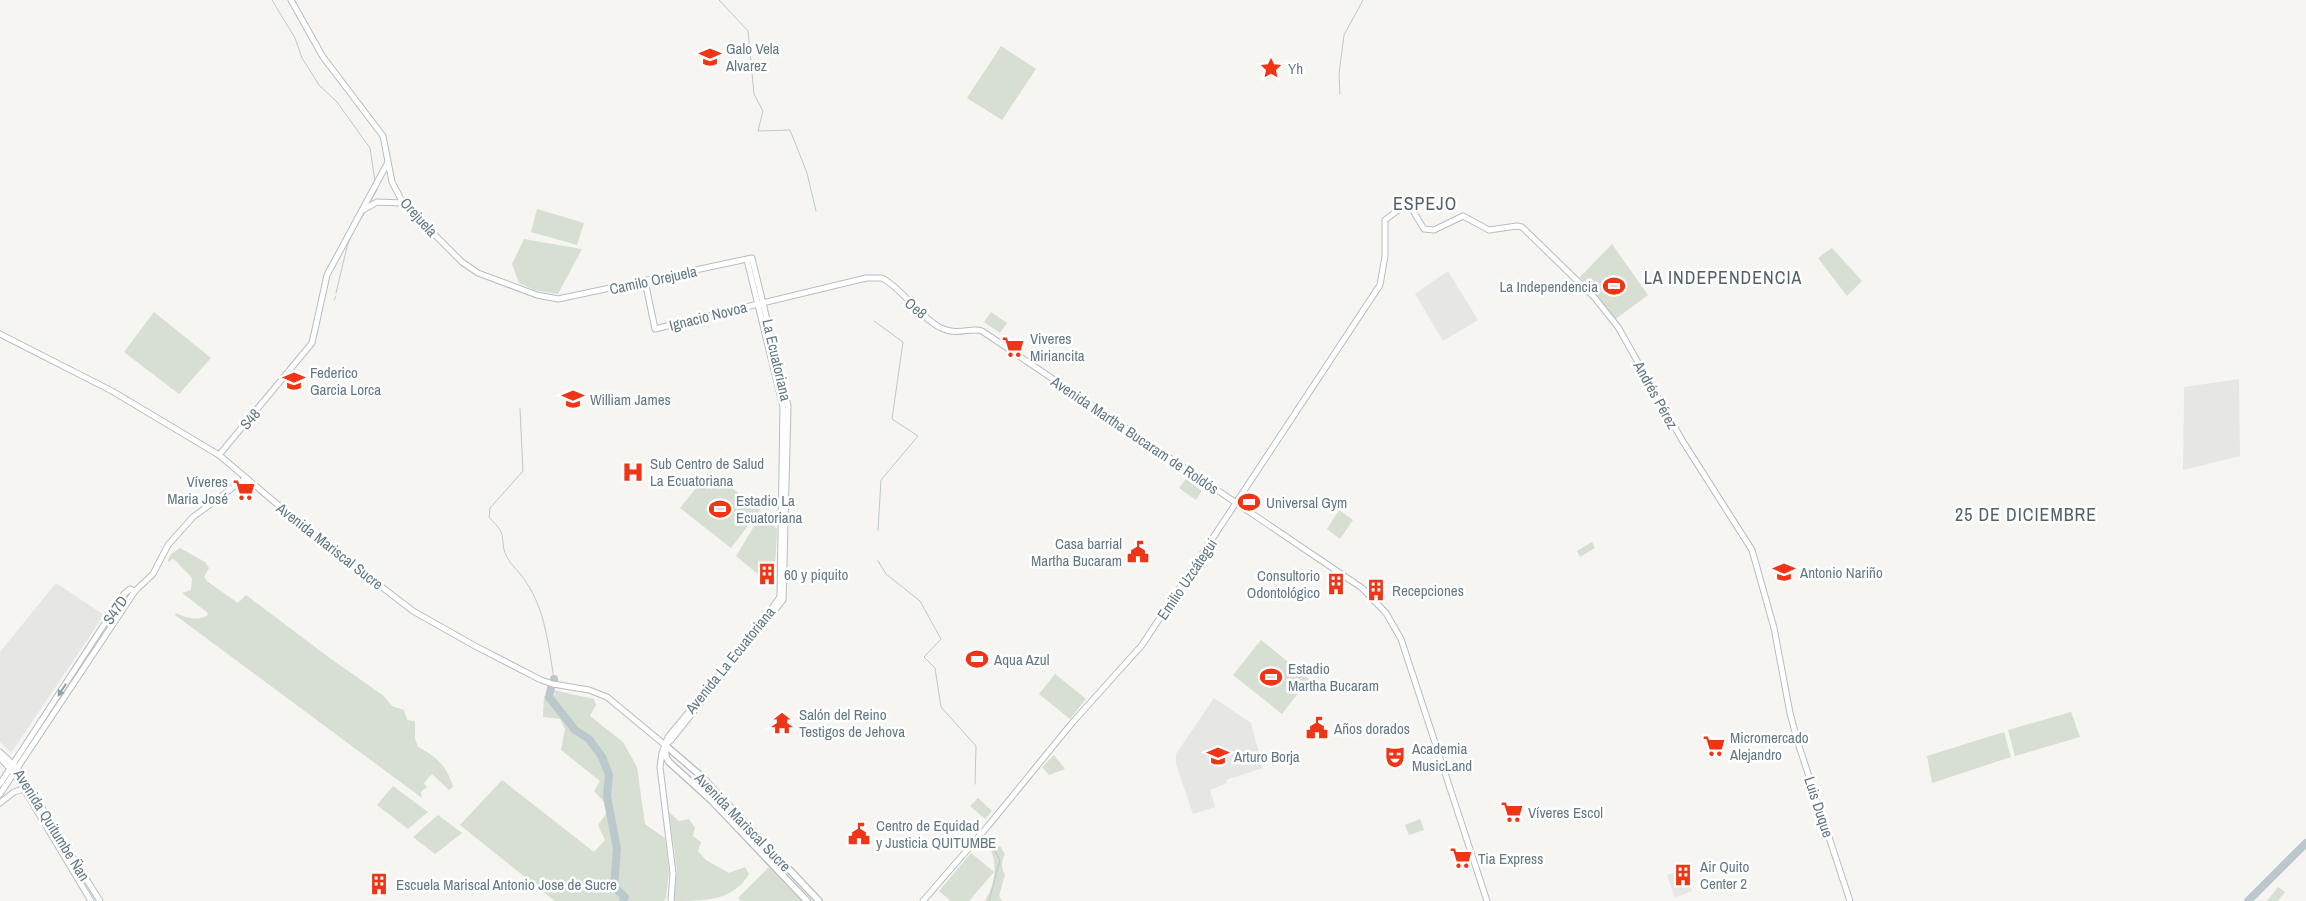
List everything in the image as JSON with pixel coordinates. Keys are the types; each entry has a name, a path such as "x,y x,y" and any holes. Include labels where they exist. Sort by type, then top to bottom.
{"main road":[{"name":"Avenida Mariscal Sucre","path":"665,745 666,757 669,762 712,800 807,901"},
{"name":"Avenida Mariscal Sucre","path":"665,745 701,776 819,901"}],"street":[{"name":"Orejuela","path":"291,0 323,57 383,136 392,182 402,202 462,262 478,273 537,295 558,299"},
{"path":"363,210 387,164"},
{"path":"363,210 377,202 402,202"},
{"name":"Andrés Pérez","path":"1385,220 1401,208 1410,206 1424,229 1438,228 1464,216 1489,230 1519,226 1572,274 1605,309 1618,327 1682,440 1752,550 1774,628 1790,713"},
{"name":"S48","path":"219,455 312,343 327,275 363,210"},
{"name":"Emilio Uzcátegui","path":"922,901 988,826 1072,723 1142,645 1380,286 1385,256 1385,220"},
{"name":"Camilo Orejuela","path":"558,299 749,259"},
{"name":"La Ecuatoriana","path":"692,715 783,600 788,406 749,259"},
{"name":"Oe8","path":"867,278 877,277 887,280 918,311 941,328 956,332 971,331"},
{"name":"Ignacio Novoa","path":"646,282 655,329 867,278"},
{"name":"Avenida La Ecuatoriana","path":"671,901 673,873 660,767 662,753 668,737 750,638 780,597 783,406 760,304"},
{"name":"Avenida Martha Bucaram de Roldós","path":"971,331 982,331 1368,593 1380,605 1393,623 1409,659 1487,901"},
{"name":"Avenida Mariscal Sucre","path":"0,334 112,391 219,455 309,531 413,611 541,680 589,690 607,697 665,745"},
{"name":"S47D","path":"0,794 124,594 130,589 135,590 153,574 168,545 193,517 246,478"},
{"name":"Luis Duque","path":"1790,713 1850,901"},
{"name":"Avenida La Ecuatoriana","path":"665,745 672,740 692,715"},
{"name":"Avenida Quitumbe Ñan","path":"0,752 14,769 100,901"},
{"name":"Avenida Quitumbe Ñan","path":"0,758 14,769 91,901"},
{"name":"S47D","path":"0,784 14,769"},
{"path":"0,803 14,792 24,789"}],"shaded area":[{"path":"1001,46 1036,69 1002,120 967,98"},
{"path":"537,209 584,223 577,245 531,232"},
{"path":"524,239 582,249 558,294 534,290 519,283 512,264"},
{"name":"La Independencia","path":"1612,244 1648,295 1613,321 1580,277"},
{"path":"1832,248 1862,281 1847,296 1818,258"},
{"path":"1448,271 1478,320 1443,341 1415,294"},
{"path":"154,312 211,358 179,394 124,352"},
{"path":"991,312 1007,323 1000,333 984,322"},
{"path":"2239,379 2240,456 2183,470 2184,387"},
{"name":"Estadio La Ecuatoriana","path":"710,471 760,510 731,548 680,508"},
{"path":"1186,479 1202,491 1196,500 1179,488"},
{"path":"1339,510 1353,520 1340,539 1327,529"},
{"path":"756,523 773,525 777,529 775,571 762,565 758,574 736,556"},
{"path":"1592,542 1595,548 1580,557 1577,551"},
{"path":"180,548 205,562 209,568 204,577 208,582 238,603 246,595 384,696 392,706 404,710 407,720 415,721 415,738 418,747 440,763 448,773 453,787 449,790 432,774 424,783 427,787 421,792 422,798 175,615 176,613 195,619 207,616 208,613 182,593 191,590 192,578 175,560 172,559 169,562 168,560 171,554"},
{"path":"56,583 104,615 11,753 0,742 0,652"},
{"name":"Estadio Martha Bucaram","path":"1261,640 1309,679 1282,714 1233,675"},
{"path":"1055,674 1086,699 1070,719 1039,694"},
{"path":"553,690 594,699 596,705 590,716 623,742 637,767 645,824 665,838 669,871 664,901 555,901 460,825 502,780 594,852 605,840 598,825 606,814 604,802 594,791 600,781 561,750 565,729 560,719 543,717 544,696 556,695"},
{"name":"Arturo Borja","path":"1214,698 1251,723 1263,768 1226,780 1227,783 1210,790 1215,807 1193,814 1176,764 1176,754"},
{"path":"2071,712 2080,737 2015,756 2008,730"},
{"path":"2004,732 2011,757 1932,783 1927,756"},
{"path":"1054,755 1065,769 1049,775 1042,767"},
{"path":"393,786 428,812 408,829 377,805"},
{"path":"978,798 992,811 985,819 970,806"},
{"path":"669,812 679,821 689,819 695,828 693,836 701,842 698,851 706,860 729,873 745,867 749,874 735,890 707,900 673,901 677,871"},
{"path":"438,815 462,833 435,854 413,837"},
{"path":"1420,819 1424,830 1409,835 1405,825"},
{"path":"1000,846 1005,854 1002,864 1005,875 999,896 1002,901 985,901 993,882 995,868 990,848"},
{"path":"971,853 994,872 969,901 951,901 939,891"},
{"path":"769,867 801,901 741,901 738,898"},
{"path":"1686,869 1692,891 1675,898 1667,875"},
{"path":"2278,887 2285,892 2278,901 2267,901"}],"waterway":[{"path":"272,0 295,38 302,58 319,85 337,102 370,148 375,181"},
{"path":"719,0 748,31 754,94 763,111 758,131 790,130 807,173 816,211"},
{"path":"1340,94 1339,74 1344,35 1363,0"},
{"path":"369,204 377,190 376,187"},
{"path":"355,228 365,212"},
{"path":"336,293 347,247 353,231"},
{"path":"334,300 336,296"},
{"path":"874,321 903,342 892,419 918,436 881,480 878,530"},
{"path":"520,409 523,471 490,508 489,517 501,532 508,559 526,582 538,604 545,629 554,679"},
{"path":"878,561 886,574 920,601 941,639 924,657 935,668 941,707 976,746 975,784"},
{"path":"551,688 549,697 575,730 589,739 602,757 609,775 607,796 617,849 614,887 625,897 623,901"},
{"path":"989,901 1000,860 990,843"},
{"path":"2248,901 2306,843"}],"place":[{"name":"Galo Vela Alvarez","path":"710,57"},
{"name":"Yh","path":"1271,68"},
{"name":"La Independencia","path":"1614,286"},
{"name":"Viveres Miriancita","path":"1013,347"},
{"name":"Federico Garcia Lorca","path":"294,381"},
{"name":"William James","path":"573,399"},
{"name":"Sub Centro de Salud La Ecuatoriana","path":"633,472"},
{"name":"Víveres Maria José","path":"244,490"},
{"name":"Universal Gym","path":"1249,502"},
{"name":"Estadio La Ecuatoriana","path":"720,509"},
{"name":"Casa barrial Martha Bucaram","path":"1138,552"},
{"name":"Antonio Nariño","path":"1784,572"},
{"name":"60 y piquito","path":"767,574"},
{"name":"Consultorio Odontológico","path":"1336,584"},
{"name":"Recepciones","path":"1376,590"},
{"name":"Aqua Azul","path":"977,659"},
{"name":"Estadio Martha Bucaram","path":"1271,677"},
{"name":"Salón del Reino Testigos de Jehova","path":"782,723"},
{"name":"Años dorados","path":"1317,728"},
{"name":"Micromercado Alejandro","path":"1714,746"},
{"name":"Arturo Borja","path":"1218,756"},
{"name":"Academia MusicLand","path":"1395,757"},
{"name":"Víveres Escol","path":"1512,812"},
{"name":"Centro de Equidad y Justicia QUITUMBE","path":"859,834"},
{"name":"Tia Express","path":"1461,858"},
{"name":"Air Quito Center 2","path":"1683,875"},
{"name":"Escuela Mariscal Antonio Jose de Sucre","path":"379,884"}],"district":[{"name":"ESPEJO","path":"1425,203"},
{"name":"LA INDEPENDENCIA","path":"1723,277"},
{"name":"25 DE DICIEMBRE","path":"2026,514"}]}
